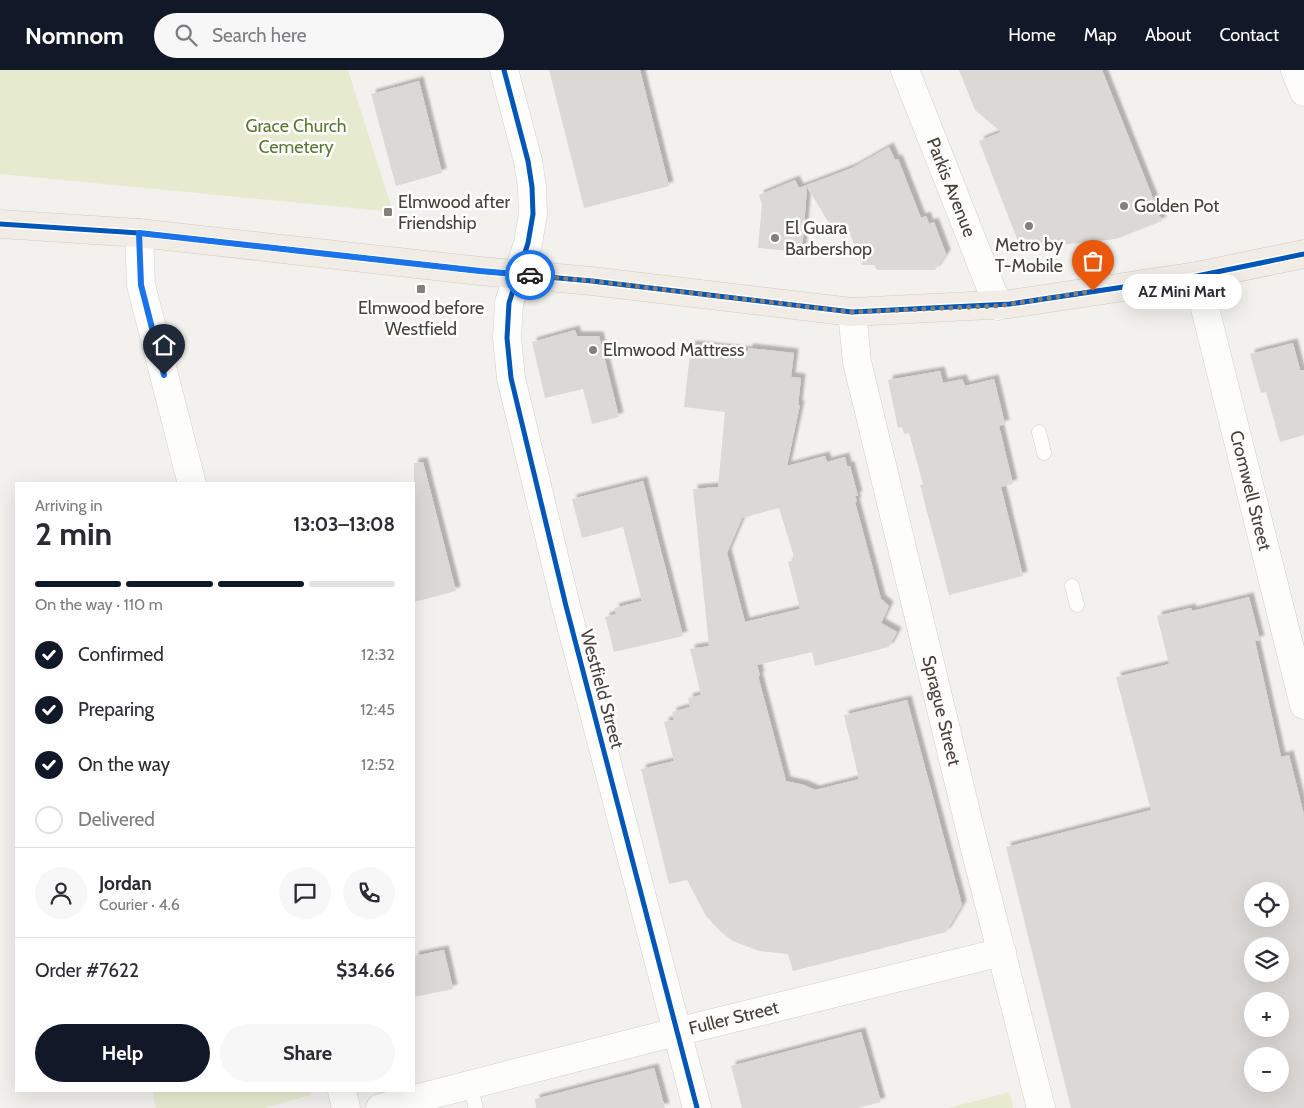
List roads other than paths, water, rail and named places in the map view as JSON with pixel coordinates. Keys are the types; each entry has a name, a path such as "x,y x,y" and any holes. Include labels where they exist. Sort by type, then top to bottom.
{"main road":[{"path":"0,224 139,233 480,271 592,281 852,312 998,306 1197,276 1304,254"}],"street":[{"name":"Westfield Street","path":"504,70 528,161 532,187 533,214 528,243 517,274 510,303 507,338 511,378 562,589 697,1108"},
{"name":"Parkis Avenue","path":"906,70 998,306"},
{"path":"1295,70 1304,92"},
{"path":"139,233 141,285 191,482"},
{"name":"Cromwell Street","path":"1197,276 1304,704"},
{"name":"Sprague Street","path":"852,312 857,362 970,831 1041,1108"},
{"name":"Fuller Street","path":"380,1108 473,1096 677,1032 1002,952"},
{"path":"342,1092 346,1108"}],"lane":[{"path":"1039,432 1044,453"},
{"path":"1072,586 1077,605"}],"place":[{"name":"Golden Pot","path":"1124,206"},
{"name":"Elmwood after Friendship","path":"388,212"},
{"name":"Metro by T-Mobile","path":"1029,226"},
{"name":"El Guara Barbershop","path":"775,238"},
{"name":"Elmwood before Westfield","path":"421,289"},
{"name":"AZ Mini Mart","path":"1093,291"},
{"name":"Elmwood Mattress","path":"593,350"}],"park label":[{"name":"Grace Church Cemetery","path":"296,136"}]}
